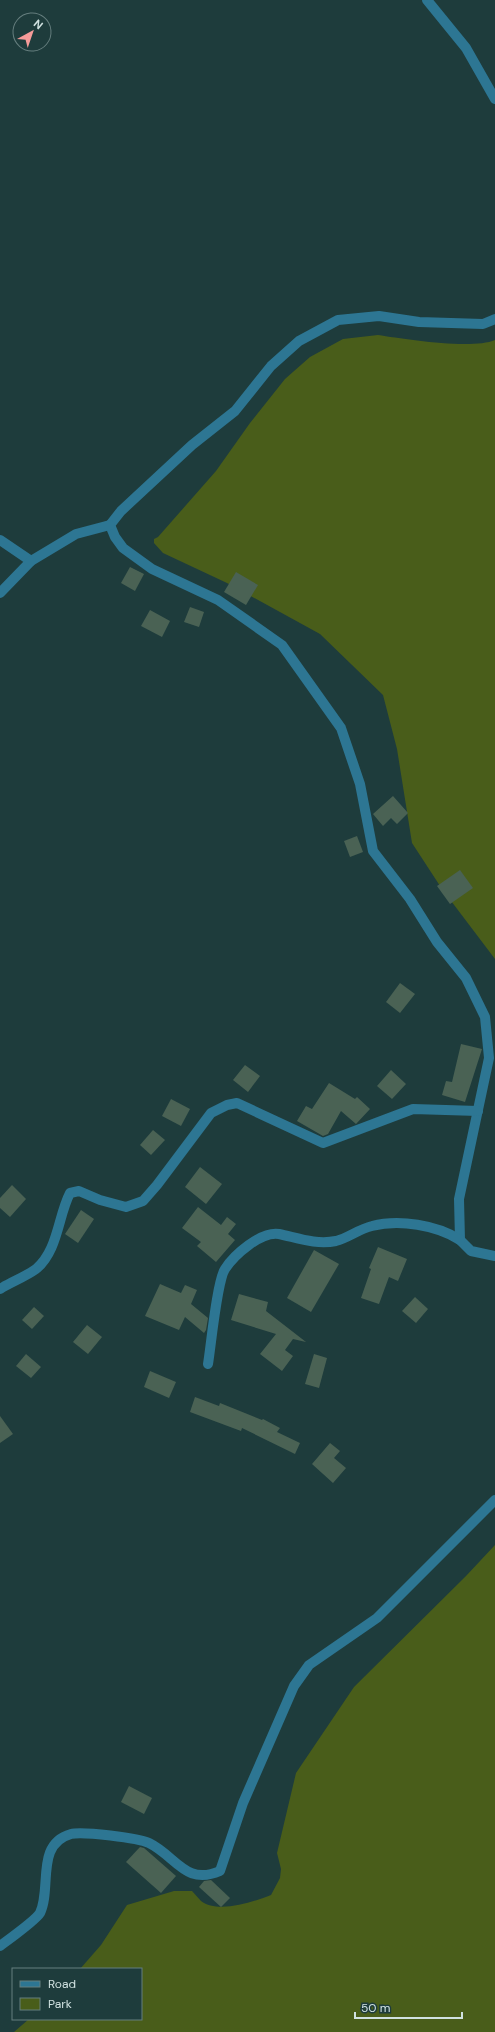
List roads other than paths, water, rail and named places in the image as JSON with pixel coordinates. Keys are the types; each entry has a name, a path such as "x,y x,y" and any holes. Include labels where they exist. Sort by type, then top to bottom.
{"street":[{"path":"427,0 466,48 495,99"},
{"path":"0,593 31,562 76,534 110,525 121,511 192,445 235,411 271,366 305,337 338,320 378,316 419,322 456,324 483,324 495,319"},
{"path":"110,525 115,537 123,548 152,569 218,600 282,645 341,728 360,784 373,851 410,899 437,942 466,978 485,1017 489,1058 459,1199 460,1240"},
{"path":"0,540 31,562"},
{"path":"0,1289 36,1269 48,1254 54,1240 64,1204 70,1193 79,1191 100,1200 126,1207 143,1201 157,1185 211,1113 227,1105 237,1104 323,1143 413,1109 478,1111"},
{"path":"208,1364 224,1270 247,1245 277,1234 306,1242 335,1241 372,1226 389,1223 413,1224 449,1232 471,1251 495,1256"},
{"path":"0,1946 39,1915 45,1899 45,1877 49,1852 60,1838 72,1834 100,1835 148,1842 163,1851 175,1864 190,1874 209,1876 220,1871 247,1796 294,1686 309,1665 378,1618 495,1500"}]}
